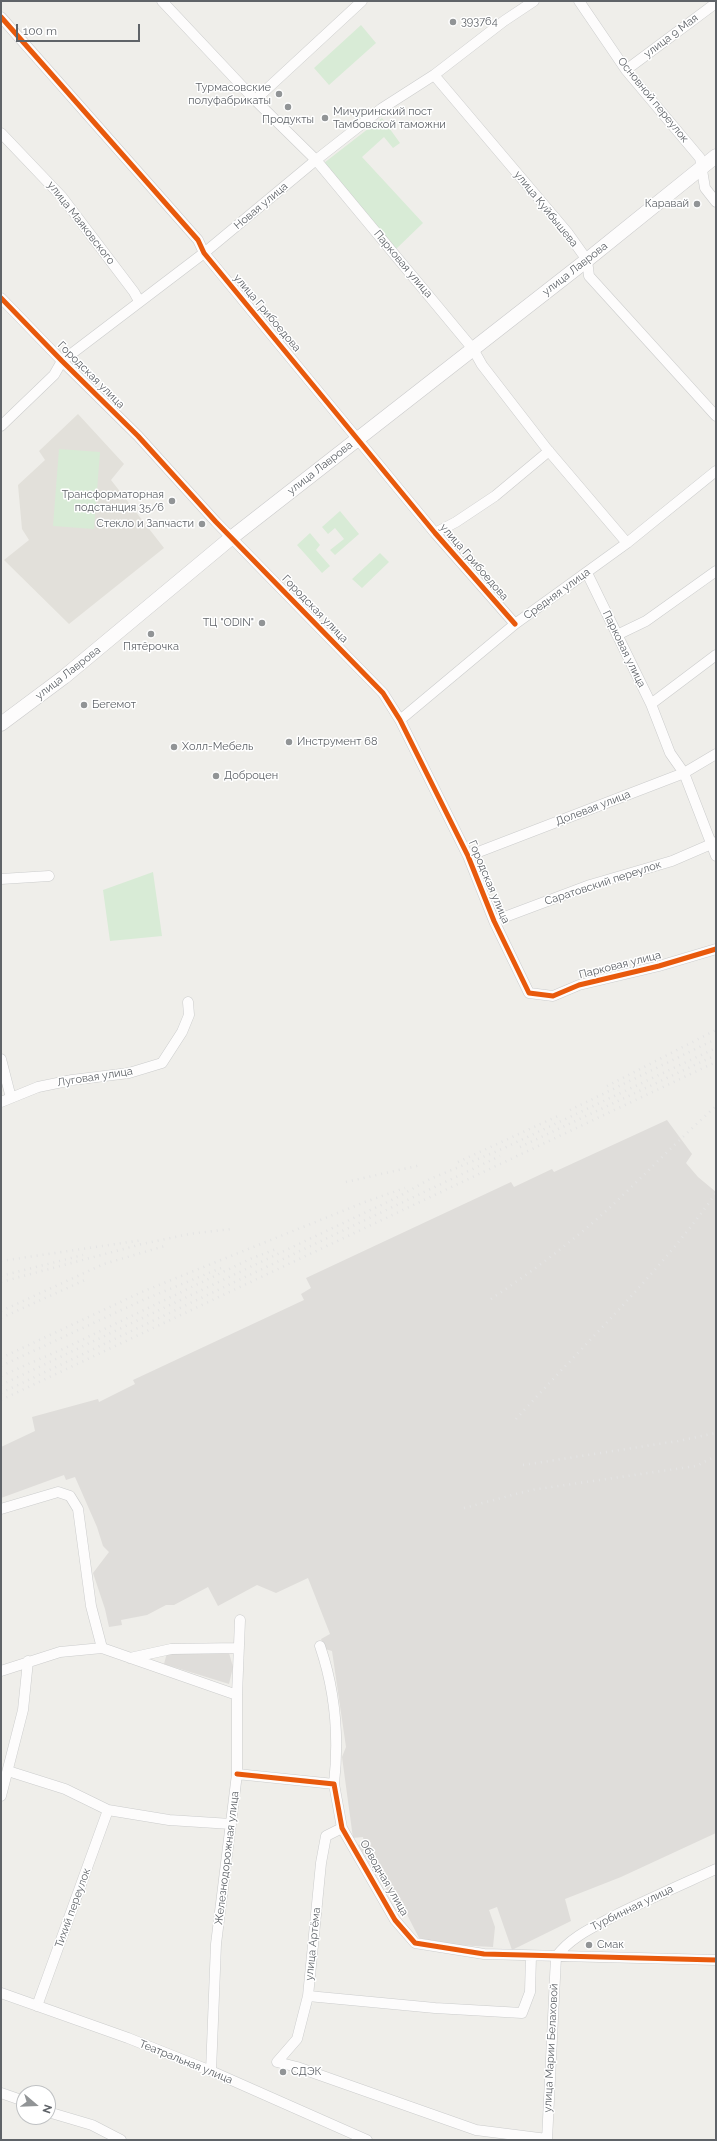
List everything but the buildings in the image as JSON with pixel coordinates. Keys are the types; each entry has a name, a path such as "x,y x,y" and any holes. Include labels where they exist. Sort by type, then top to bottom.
{"main road":[{"name":"улица Лаврова","path":"1,724 64,677 232,538 587,260 716,156"}],"street":[{"name":"Парковая улица","path":"162,1 255,100 316,160 473,349 482,365 549,451 627,543"},
{"path":"255,100 362,1"},
{"name":"Новая улица","path":"1,426 54,375 62,362 139,301 204,253 316,160 381,109 434,75 504,21 534,1"},
{"name":"Основной переулок","path":"579,1 626,70 700,158 704,188 716,202"},
{"name":"улица 9 Мая","path":"626,70 716,3"},
{"name":"улица Грибоедова","path":"1,17 198,240 204,253 435,533 514,624"},
{"name":"улица Куйбышева","path":"434,75 567,232 587,260 589,276 716,416"},
{"name":"улица Маяковского","path":"1,133 62,197 134,292 139,301"},
{"name":"Городская улица","path":"1,298 62,362 138,436 232,538 383,693 400,720 468,856 494,921 529,994"},
{"path":"435,533 456,522 495,496 549,451"},
{"name":"Средняя улица","path":"400,720 514,624 627,543 716,471"},
{"path":"616,635 646,621 716,571"},
{"name":"Парковая улица","path":"587,573 651,704 670,753 684,772 714,844 716,856"},
{"path":"651,704 716,655"},
{"name":"Долевая улица","path":"468,856 684,772 716,754"},
{"name":"Саратовский переулок","path":"494,921 590,885 672,861 714,844"},
{"path":"1,879 49,876"},
{"name":"Парковая улица","path":"529,994 553,996 579,985 659,966 716,949"},
{"name":"Луговая улица","path":"1,1059 6,1100 38,1087 72,1080 129,1073 162,1063 182,1032 189,1015 188,1002"},
{"path":"1,1509 58,1492 70,1496 78,1509 91,1606 102,1648"},
{"name":"Железнодорожная улица","path":"211,2071 216,1944 237,1774 237,1695 240,1620"},
{"path":"130,1658 171,1648 215,1646 239,1648"},
{"path":"237,1774 334,1784 337,1755 335,1726 325,1660 320,1646"},
{"path":"1,1671 28,1661 60,1652 102,1648 237,1695"},
{"path":"1,1796 23,1710 28,1661"},
{"path":"8,1771 65,1789 108,1810 169,1820 231,1824"},
{"name":"Обводная улица","path":"334,1784 342,1828 395,1920 415,1943 484,1954 716,1960"},
{"name":"Тихий переулок","path":"37,2006 108,1810"},
{"name":"улица Артёма","path":"342,1828 326,1836 321,1863 308,1996 297,2040 277,2062 297,2067 476,2130 547,2139"},
{"name":"Турбинная улица","path":"556,1957 564,1945 589,1929 659,1894 716,1869"},
{"path":"308,1996 435,2008 522,2013 530,1992 531,1956"},
{"name":"улица Марии Белаховой","path":"547,2139 556,1957"},
{"name":"Театральная улица","path":"1,1992 128,2038 211,2071 367,2140"},
{"path":"1,2093 16,2098"},
{"path":"56,2114 92,2125 121,2140"}],"shaded area":[{"path":"78,414 124,464 111,480 164,548 69,624 4,560 29,540 22,529 18,485 45,460 39,451"},
{"path":"667,1120 692,1154 686,1163 698,1177 716,1192 716,1833 621,1877 565,1899 571,1921 512,1950 497,1907 489,1910 495,1927 493,1947 456,1945 419,1938 396,1893 387,1890 358,1845 364,1843 363,1837 353,1838 342,1757 346,1747 332,1651 325,1649 321,1639 330,1634 308,1578 276,1593 257,1585 218,1606 208,1587 174,1605 166,1605 147,1615 121,1620 122,1625 109,1627 105,1609 93,1573 109,1552 103,1546 97,1527 75,1477 66,1480 64,1475 1,1498 1,1447 35,1431 32,1417 98,1399 99,1402 135,1384 133,1380 304,1300 301,1294 311,1288 306,1278 511,1182 514,1187 552,1169 554,1172"},
{"path":"167,1653 229,1653 233,1667 229,1684 164,1664"}],"green space":[{"path":"361,25 376,43 329,85 314,68"},
{"path":"382,118 400,143 393,148 384,137 362,157 423,223 395,250 324,163"},
{"path":"59,449 100,452 94,529 53,526"},
{"path":"340,511 359,534 335,555 330,550 344,539 335,528 328,534 322,527"},
{"path":"310,533 320,545 316,550 330,566 322,573 297,545"},
{"path":"380,553 389,562 362,588 352,579"},
{"path":"153,872 162,936 110,941 103,890"}],"railway":[{"path":"607,1086 716,1030"},
{"path":"570,1110 716,1039"},
{"path":"1,1385 396,1198 430,1179 502,1149 716,1048"},
{"path":"520,1147 716,1055"},
{"path":"1,1400 716,1062"},
{"path":"491,1299 525,1276 589,1226 716,1106"},
{"path":"458,1162 558,1116"},
{"path":"1,1393 500,1156"},
{"path":"346,1182 421,1165"},
{"path":"1,1358 144,1291 365,1202 405,1188"},
{"path":"516,1419 645,1281 694,1223 716,1193"},
{"path":"1,1282 142,1244 189,1234 231,1229"},
{"path":"1,1261 143,1240"},
{"path":"1,1311 104,1264 168,1245"},
{"path":"1,1376 65,1348 250,1259 276,1249"},
{"path":"1,1276 83,1255"},
{"path":"1,1366 143,1300 221,1268"},
{"path":"1,1318 85,1280"},
{"path":"523,1465 678,1441 716,1433"},
{"path":"464,1508 531,1490 696,1466 716,1456"}],"cycle path":[{"path":"1,17 198,240 204,253 435,533 515,624"},
{"path":"1,298 138,436 216,522 383,693 400,720 468,856 494,921 529,993 553,996 579,985 659,966 716,949"},
{"path":"237,1774 334,1784 342,1828 395,1920 415,1943 484,1954 716,1960"}],"place":[{"name":"393764","path":"453,22"},
{"name":"Турмасовские полуфабрикаты","path":"279,94"},
{"name":"Продукты","path":"288,107"},
{"name":"Мичуринский пост Тамбовской таможни","path":"325,118"},
{"name":"Каравай","path":"697,204"},
{"name":"Трансформаторная подстанция 35/6","path":"172,501"},
{"name":"Стекло и Запчасти","path":"202,524"},
{"name":"ТЦ \"ODIN\"","path":"262,623"},
{"name":"Пятёрочка","path":"151,634"},
{"name":"Бегемот","path":"84,705"},
{"name":"Инструмент 68","path":"289,742"},
{"name":"Холл-Мебель","path":"174,747"},
{"name":"Доброцен","path":"216,776"},
{"name":"Смак","path":"589,1945"},
{"name":"СДЭК","path":"283,2072"}]}
